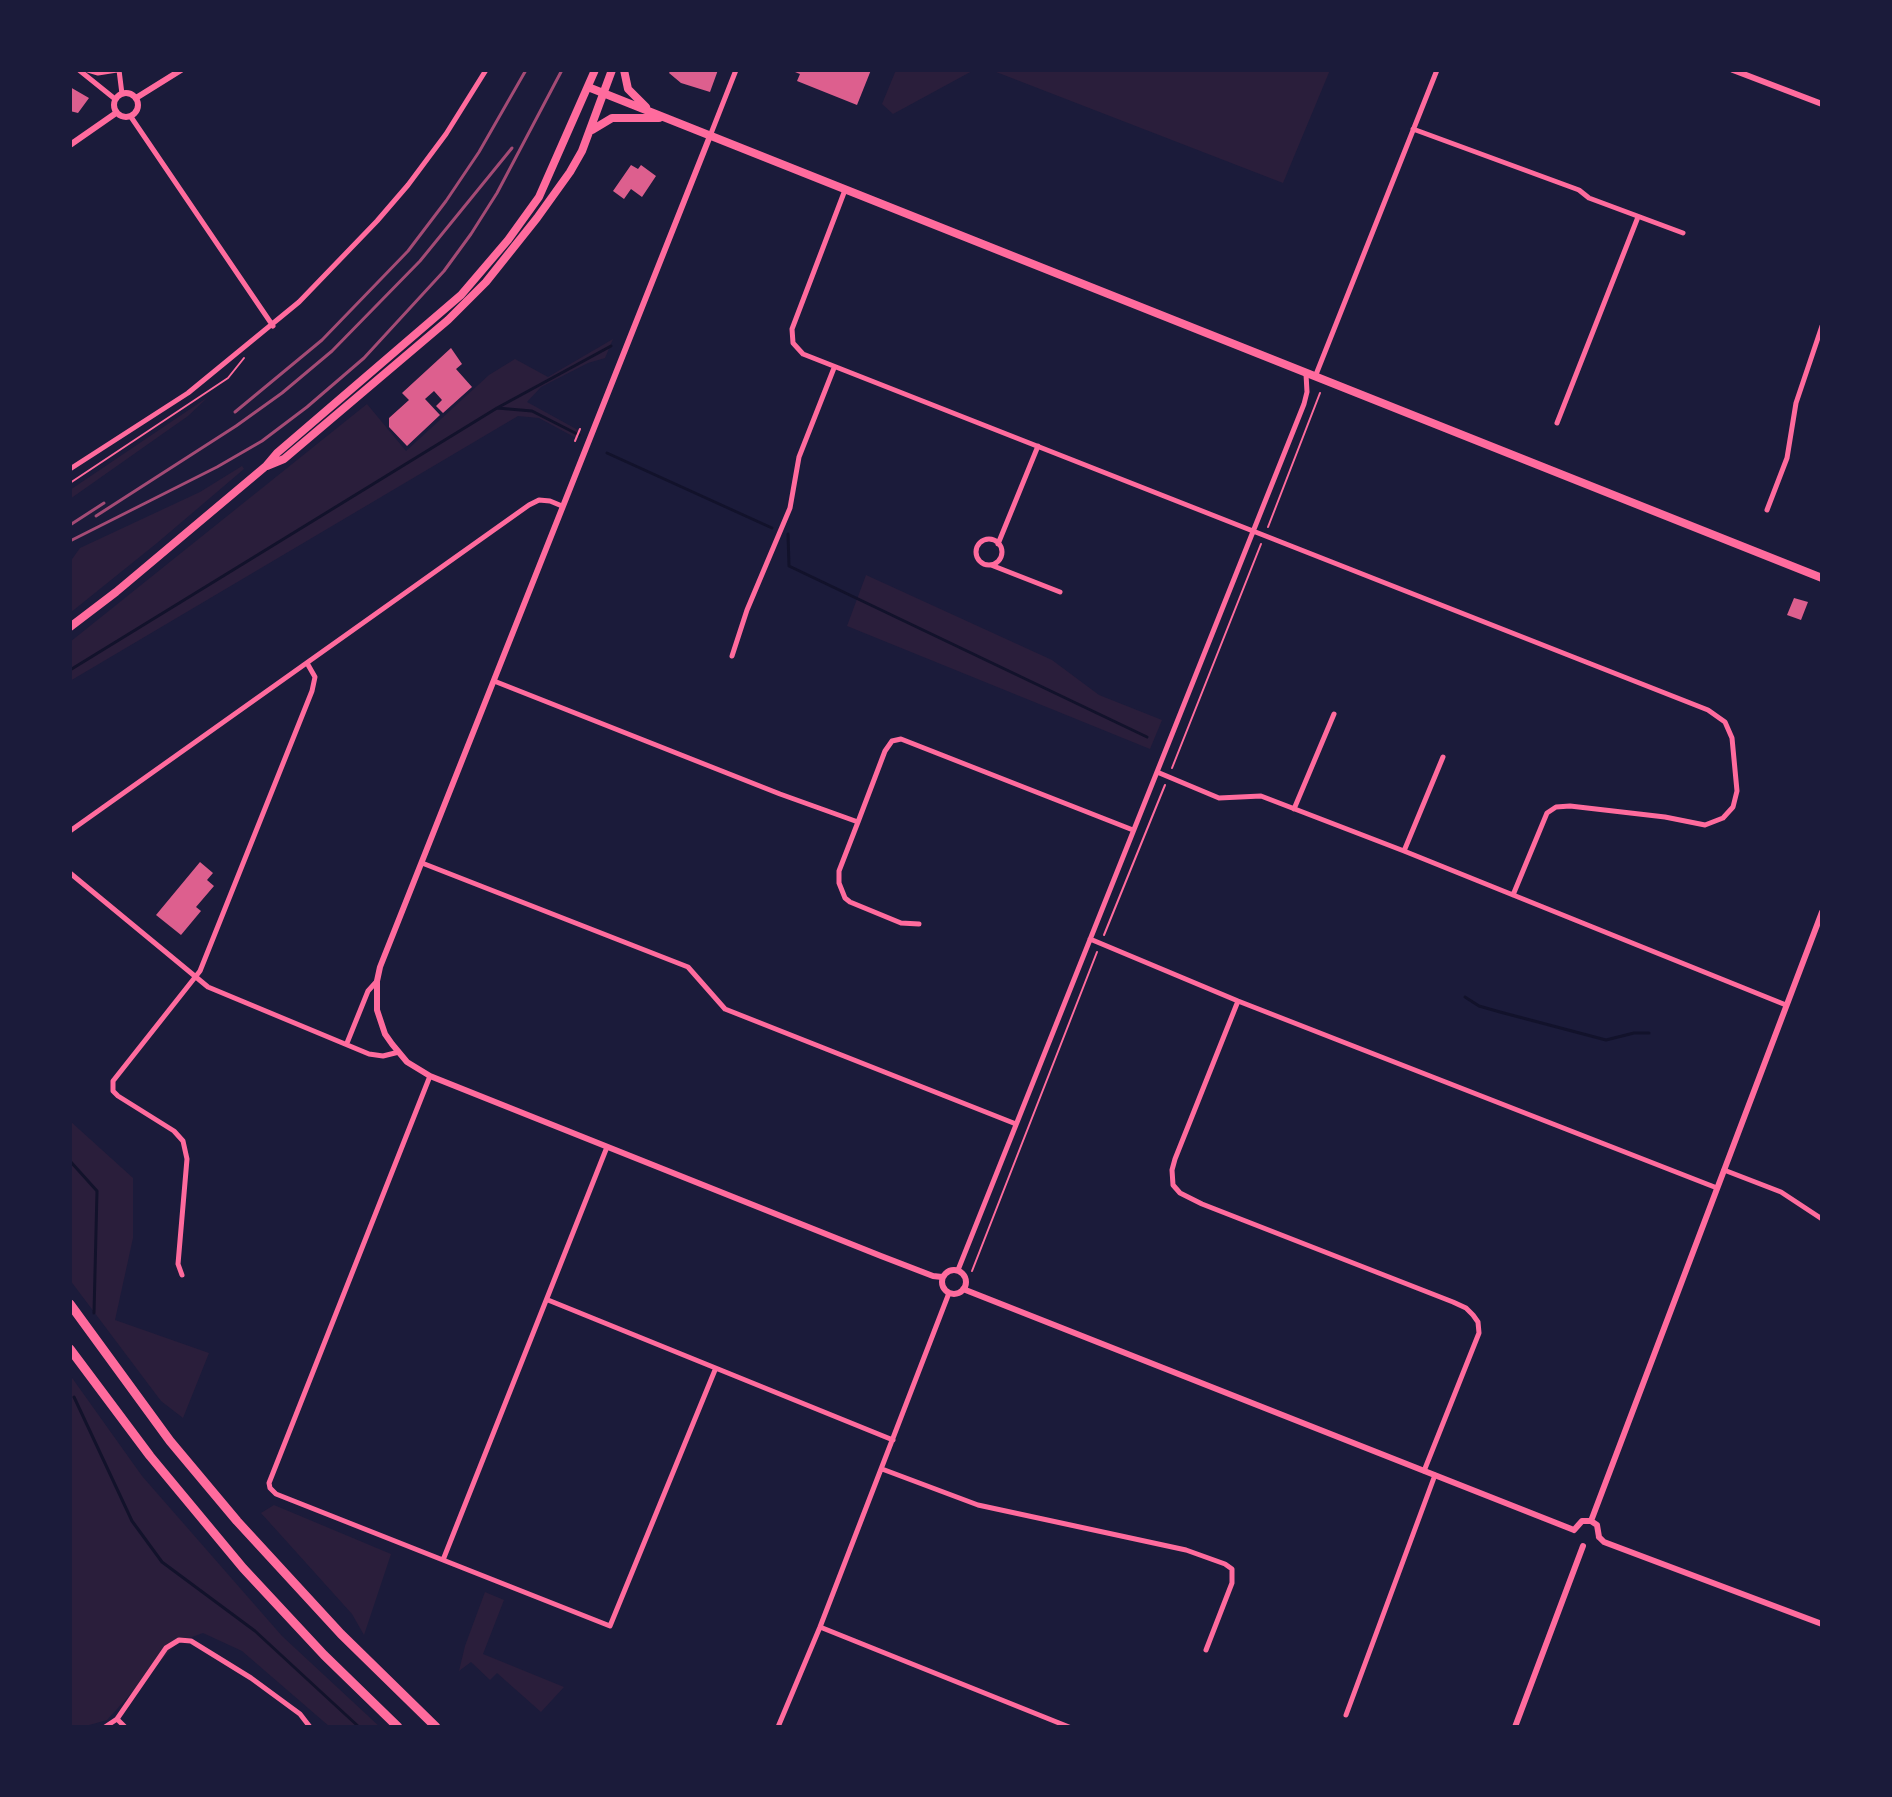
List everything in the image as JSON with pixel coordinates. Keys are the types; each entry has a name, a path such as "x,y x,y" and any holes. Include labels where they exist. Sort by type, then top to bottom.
{"highway":[{"path":"70,1304 170,1441 237,1521 341,1634 436,1727"},
{"path":"70,1349 150,1456 243,1568 324,1655 398,1727"}],"main road":[{"path":"70,627 266,466 277,453 442,313 479,276 539,197 595,70"},
{"path":"586,141 612,70"},
{"path":"624,70 625,81 633,96 664,118"},
{"path":"588,87 1822,578"},
{"path":"266,466 284,459 468,301 537,218 570,172 591,130 612,118 664,118"}],"street":[{"path":"79,70 118,96 131,94 136,98 138,108 131,117"},
{"path":"88,70 98,73 118,70 118,96 114,106 116,113 131,117"},
{"path":"136,98 181,70"},
{"path":"70,469 188,393 273,326 341,260 408,185 446,134 486,70"},
{"path":"736,70 383,958 377,981 377,1010 399,1052 413,1067 430,1076 933,1276 942,1277 951,1270 958,1270"},
{"path":"958,1270 1304,404 1310,376 1437,70"},
{"path":"1733,70 1822,104"},
{"path":"70,145 116,113"},
{"path":"131,117 273,326"},
{"path":"1413,129 1579,190 1589,198 1683,233"},
{"path":"845,190 791,336 803,354 1708,710 1725,722 1732,738 1737,791 1733,807 1723,818 1705,825 1665,817 1556,807 1547,813 1513,895"},
{"path":"1557,423 1638,217"},
{"path":"1767,510 1787,458 1799,390 1822,326"},
{"path":"732,656 747,610 790,508 799,457 834,368"},
{"path":"998,544 1038,446"},
{"path":"70,831 529,505 539,500 562,506"},
{"path":"991,565 997,562 1001,554 994,540 985,540 977,548 979,560 991,565 1060,592"},
{"path":"182,1275 178,1264 187,1159 183,1141 174,1131 118,1096 112,1087 116,1076 197,978 312,691 315,677 307,663"},
{"path":"494,681 858,822"},
{"path":"1294,809 1334,714"},
{"path":"919,924 901,923 882,916 850,902 842,892 839,871 885,751 892,741 901,739 1133,830"},
{"path":"1404,851 1443,757"},
{"path":"1157,772 1219,798 1261,796 1786,1005"},
{"path":"422,863 688,967 725,1009 1017,1124"},
{"path":"70,873 208,987 377,1056 399,1052"},
{"path":"1591,1521 1821,915"},
{"path":"1090,939 1238,1001 1717,1188"},
{"path":"347,1043 368,991 377,981"},
{"path":"1238,1001 1175,1159 1173,1185 1180,1193 1202,1204 1453,1302 1473,1315 1478,1322 1479,1333 1424,1471"},
{"path":"430,1076 269,1483 270,1488 276,1494 610,1626 715,1370"},
{"path":"443,1560 607,1147"},
{"path":"1724,1170 1781,1192 1822,1219"},
{"path":"949,1293 963,1289 965,1279 958,1270"},
{"path":"942,1277 942,1284 949,1293"},
{"path":"963,1289 1574,1530"},
{"path":"778,1727 820,1627 949,1293"},
{"path":"548,1300 893,1440"},
{"path":"882,1469 991,1509 1186,1550 1225,1564 1232,1569 1232,1583 1206,1650"},
{"path":"1346,1715 1435,1475"},
{"path":"1589,1545 1576,1540 1574,1530 1578,1523 1591,1521 1597,1525 1599,1537 1604,1542 1822,1624"},
{"path":"1515,1727 1589,1545 1599,1537"},
{"path":"820,1627 1069,1727"},
{"path":"105,1727 117,1719 166,1648 179,1640 191,1641 251,1678 300,1714 310,1727"},
{"path":"117,1719 125,1727"}],"path":[{"path":"70,483 228,378 244,358 249,345"},
{"path":"972,1271 1320,393"},
{"path":"575,441 580,429"}],"shaded area":[{"path":"896,70 974,70 893,114 882,104"},
{"path":"991,70 1330,70 1283,183"},
{"path":"613,339 605,358 588,363 541,387 527,402 578,430 576,438 539,418 518,416 70,681 70,642 367,404 406,451 489,375 515,359 548,377"},
{"path":"208,397 188,416 70,499 70,490"},
{"path":"242,466 244,469 70,613 70,562 80,548 200,492"},
{"path":"866,575 1052,660 1099,695 1162,720 1150,749 847,626"},
{"path":"70,1121 133,1178 133,1238 115,1320 209,1353 183,1418 161,1401 70,1280"},
{"path":"70,1375 142,1476 282,1636 380,1727 330,1727 242,1651 203,1633 178,1642 107,1720 70,1727"},
{"path":"274,1505 391,1554 364,1635 352,1614 261,1513"},
{"path":"485,1592 504,1600 483,1654 564,1687 541,1712 497,1673 490,1680 471,1662 459,1671"}],"building":[{"path":"671,70 718,70 710,92 681,83 669,73"},
{"path":"790,70 871,70 857,105 797,81 800,74"},
{"path":"70,87 89,98 78,113 70,111"},
{"path":"631,165 638,169 641,165 656,176 642,197 631,189 624,199 613,191"},
{"path":"451,348 462,364 456,369 472,387 443,413 436,406 442,400 434,391 425,399 440,415 407,446 389,427 389,418 409,400 402,393"},
{"path":"1794,598 1808,602 1801,620 1787,615"},
{"path":"200,862 213,873 207,880 214,886 196,907 201,911 181,935 156,915"}],"waterway":[{"path":"70,670 497,408 611,346"},
{"path":"497,408 532,411 579,435"},
{"path":"607,453 772,528"},
{"path":"788,534 789,566 1147,737"},
{"path":"1465,997 1479,1006 1606,1040 1634,1033 1649,1033"},
{"path":"70,1161 97,1191 94,1313"},
{"path":"74,1397 132,1521 162,1562 255,1631 359,1727"}],"railway":[{"path":"235,412 322,340 408,251 479,152 526,70"},
{"path":"70,541 262,441 364,358 444,271 471,234 497,193 562,70"},
{"path":"96,516 236,426 332,351 420,261 512,148"},
{"path":"70,525 104,503"}]}
